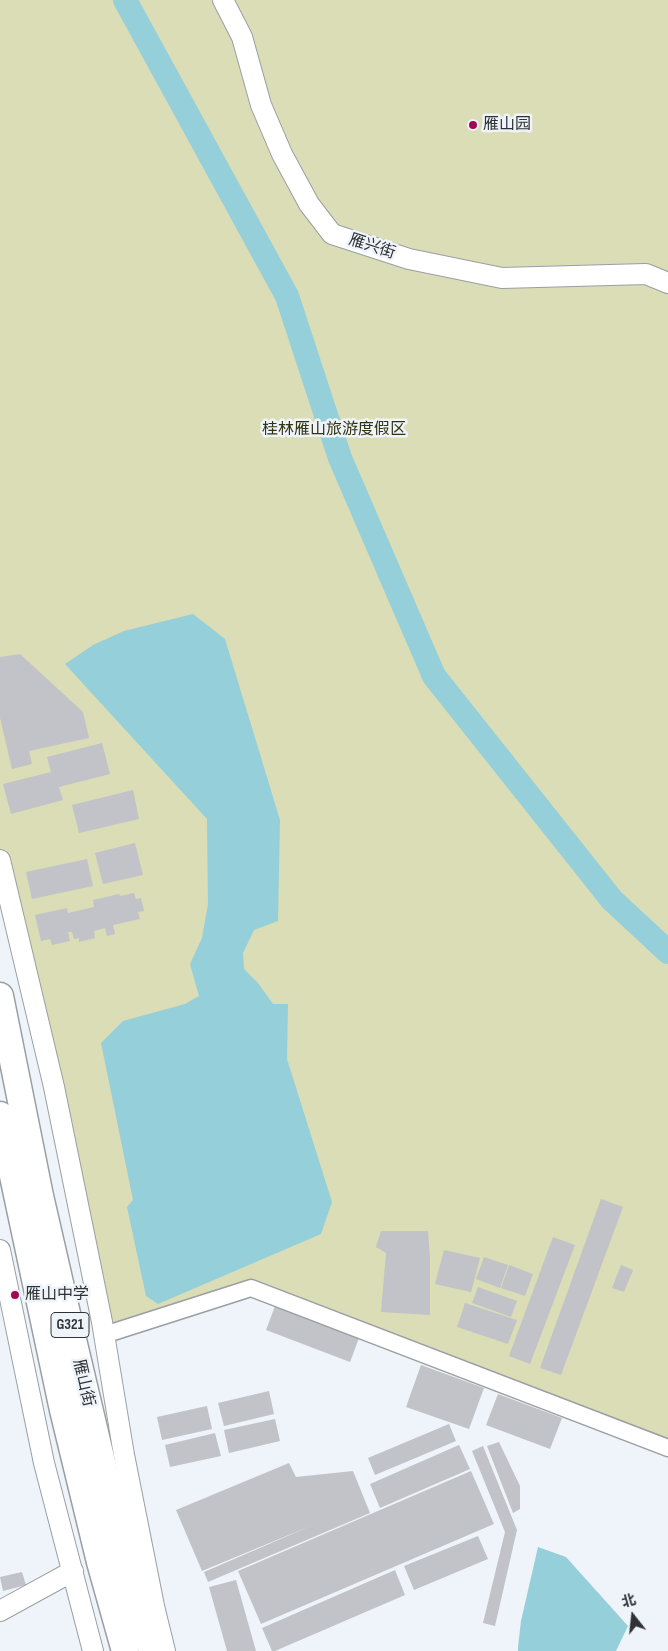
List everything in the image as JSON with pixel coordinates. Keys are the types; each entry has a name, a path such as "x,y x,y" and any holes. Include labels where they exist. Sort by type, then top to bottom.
{"highway":[{"name":"雁山街","path":"0,996 40,1196 74,1344 119,1534 152,1651"},
{"name":"雁山街","path":"0,1115 62,1410 100,1562 125,1651"}],"street":[{"name":"雁兴街","path":"223,0 242,38 261,105 282,154 309,204 332,234 409,259 502,278 646,274 668,283"},
{"path":"0,860 54,1087 104,1335 122,1446 154,1606 165,1651"},
{"path":"0,1250 44,1463 93,1651"},
{"path":"104,1335 252,1288 668,1448"},
{"path":"0,1611 73,1572"}],"green space":[{"name":"桂林雁山旅游度假区","path":"0,0 668,0 668,1448 252,1288 104,1335 0,860"}],"water":[{"path":"193,614 225,639 280,820 278,921 254,930 243,953 244,969 258,983 273,1004 288,1004 287,1059 332,1202 321,1234 158,1304 146,1296 127,1207 133,1200 101,1043 123,1021 185,1004 199,996 190,964 202,938 208,904 207,819 65,664 93,645 124,631"},
{"path":"538,1547 566,1557 628,1626 616,1651 518,1651 521,1621"}],"building":[{"path":"20,654 83,712 89,738 29,751 32,764 12,769 0,718 0,657"},
{"path":"102,743 110,774 59,787 63,800 11,814 3,784 51,772 47,757"},
{"path":"133,790 139,819 79,833 72,805"},
{"path":"135,843 143,875 103,884 95,853"},
{"path":"87,859 93,886 32,899 26,872"},
{"path":"134,893 136,899 141,898 144,911 138,912 140,919 113,925 115,934 107,936 105,928 94,931 95,938 79,942 79,938 74,939 72,932 68,932 70,941 52,945 50,939 41,941 35,915 67,908 68,913 94,907 93,900 119,894 120,896"},
{"path":"601,1199 623,1207 561,1375 540,1368"},
{"path":"381,1231 428,1231 430,1315 381,1312 386,1253 376,1247"},
{"path":"553,1237 575,1245 530,1364 509,1356"},
{"path":"444,1250 480,1258 471,1292 435,1284"},
{"path":"484,1257 508,1265 500,1288 476,1279"},
{"path":"509,1265 533,1274 525,1296 501,1288"},
{"path":"621,1265 633,1270 624,1292 612,1288"},
{"path":"478,1287 517,1301 511,1317 472,1303"},
{"path":"465,1303 517,1320 508,1344 457,1327"},
{"path":"275,1306 359,1338 350,1362 266,1330"},
{"path":"421,1365 484,1388 469,1429 406,1407"},
{"path":"269,1391 274,1414 224,1426 218,1403"},
{"path":"498,1394 562,1418 550,1449 486,1425"},
{"path":"207,1406 212,1429 162,1440 157,1417"},
{"path":"275,1419 280,1441 229,1453 224,1430"},
{"path":"449,1424 456,1441 375,1475 368,1458"},
{"path":"215,1433 221,1456 170,1467 165,1445"},
{"path":"499,1442 520,1486 520,1509 513,1513 487,1446"},
{"path":"459,1445 470,1469 380,1508 370,1484"},
{"path":"483,1446 517,1530 495,1626 483,1623 505,1532 472,1451"},
{"path":"289,1463 296,1477 353,1471 370,1513 208,1582 204,1572 313,1525 202,1571 176,1510"},
{"path":"471,1471 494,1524 261,1624 238,1571"},
{"path":"478,1536 488,1559 414,1590 404,1566"},
{"path":"395,1570 405,1595 272,1651 262,1628"},
{"path":"22,1572 26,1585 3,1591 0,1577"},
{"path":"236,1580 256,1651 227,1651 209,1587"}],"waterway":[{"path":"125,0 287,296 340,458 434,676 612,900 668,952"}],"place":[{"name":"雁山园","path":"473,125"},
{"name":"雁山中学","path":"15,1295"}]}
